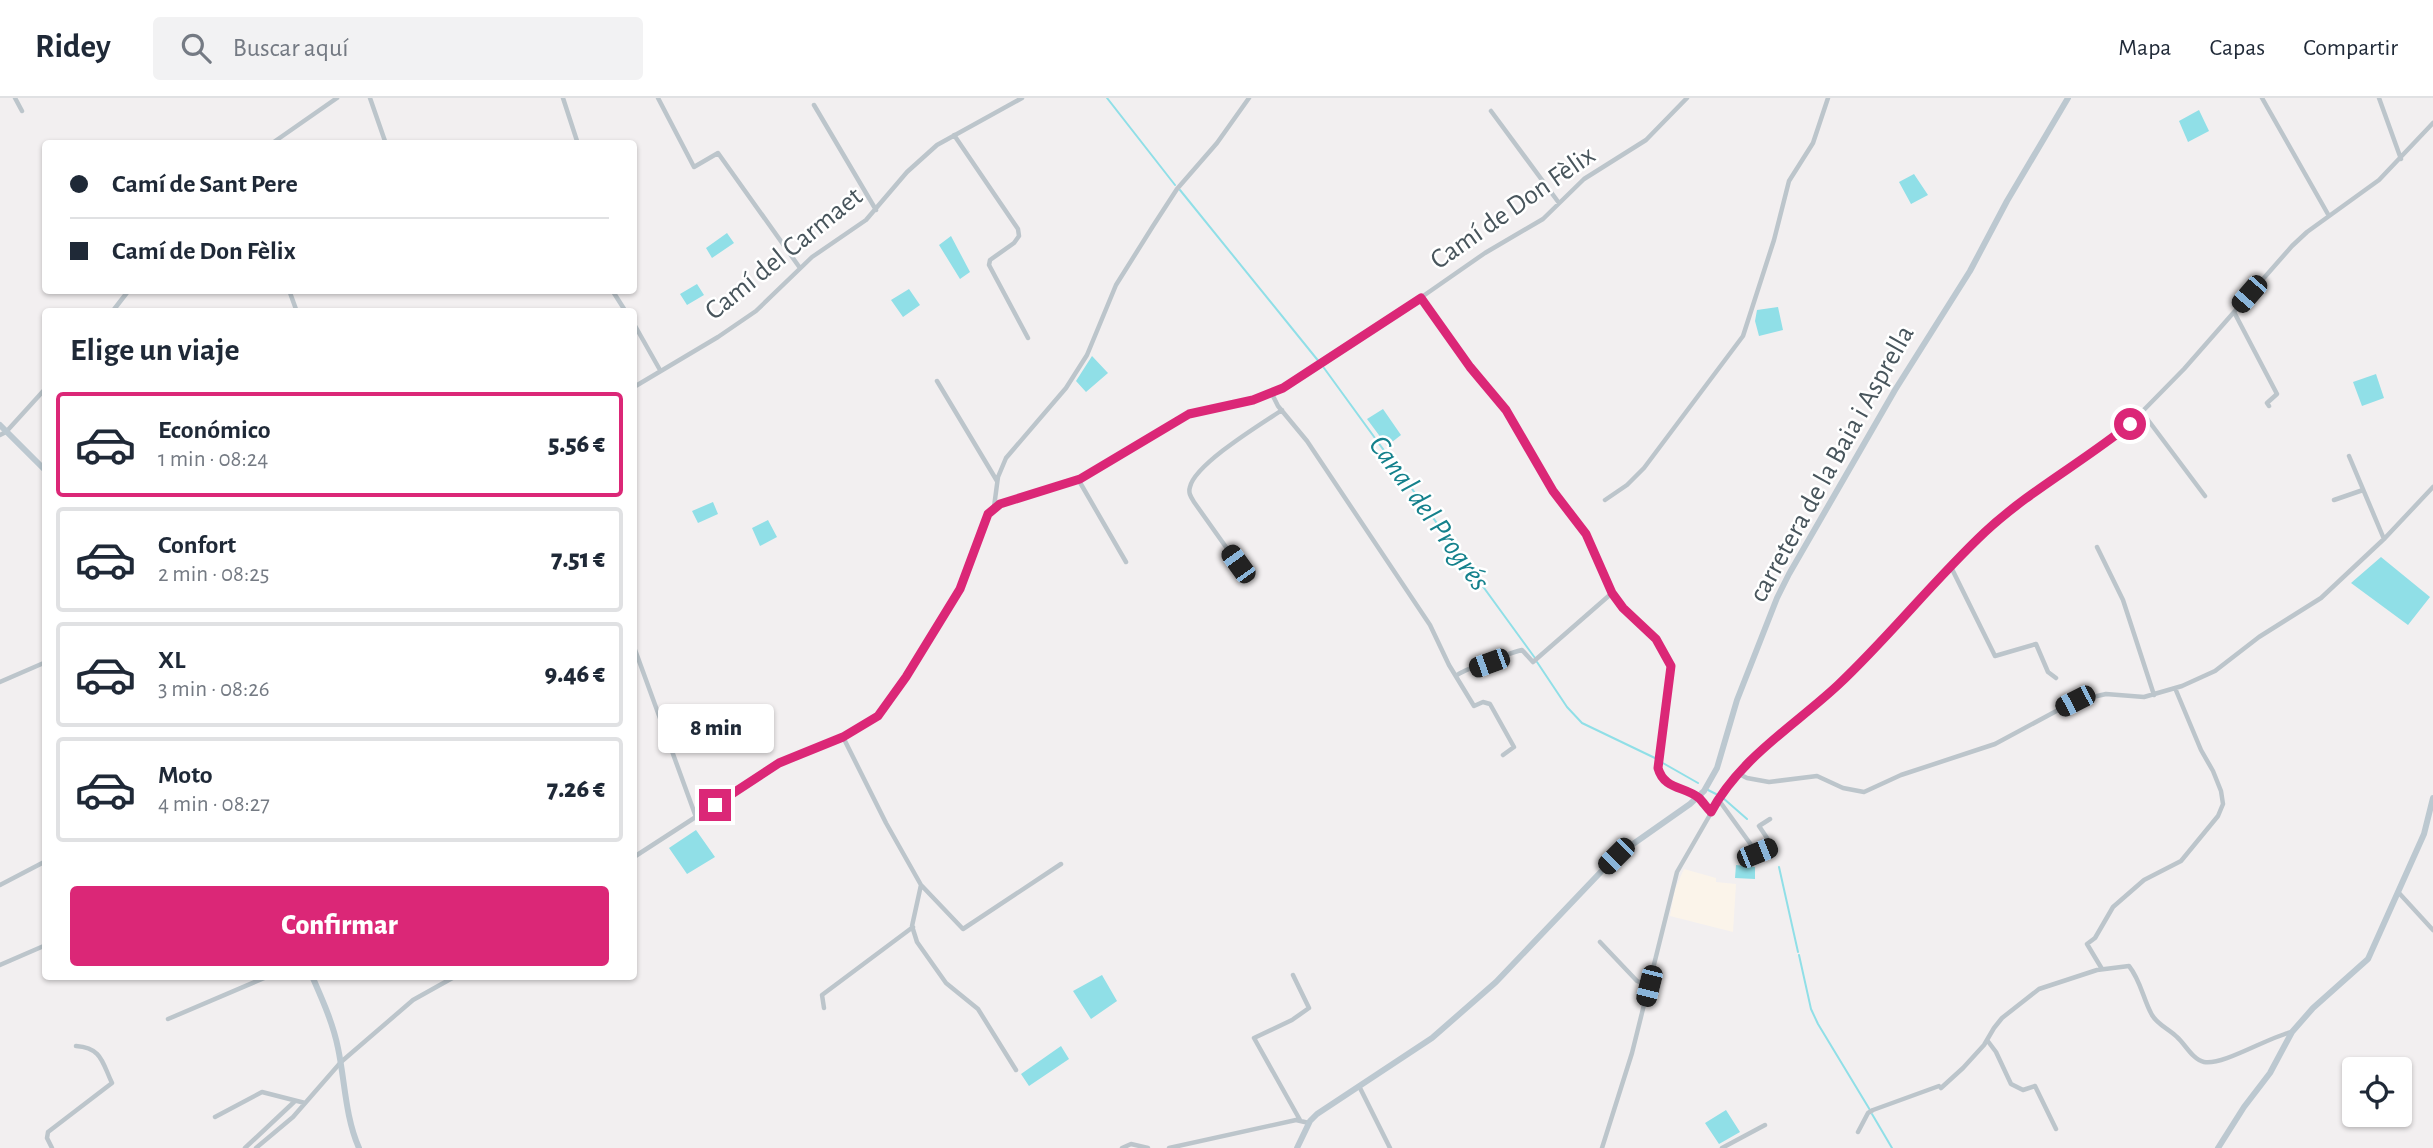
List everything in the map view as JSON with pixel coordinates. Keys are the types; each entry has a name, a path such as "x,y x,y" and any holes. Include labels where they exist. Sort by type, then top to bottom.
{"main road":[{"name":"carretera de la Baia i Asprella","path":"1297,1148 1309,1123 1317,1114 1432,1038 1484,994 1616,856 1698,797 1710,782 1717,768 1737,699 1789,574 1895,390 1982,250 2007,201 2068,98"},
{"path":"0,425 3,433 42,467"},
{"path":"2218,1148 2270,1073 2292,1032 2313,1008 2368,959 2424,834 2433,798"},
{"path":"314,980 330,1021 341,1062 348,1112 359,1148"}],"street":[{"path":"15,98 22,111"},
{"path":"277,140 337,98"},
{"path":"370,98 385,140"},
{"path":"563,98 577,140"},
{"path":"658,98 694,167 718,153 800,268"},
{"name":"Camí del Carmaet","path":"637,385 748,317 812,257 854,229 876,210 907,172 937,145 1022,98"},
{"path":"637,855 779,763 843,737 878,716 906,677 960,589 988,514 994,507 997,481 1006,458 1066,388 1087,355 1116,285 1153,226 1177,189 1217,143 1248,98"},
{"name":"Camí de Don Fèlix","path":"994,507 1043,489 1078,480 1189,414 1253,400 1283,388 1485,253 1543,219 1584,179 1646,140 1687,98"},
{"path":"1605,500 1627,485 1644,468 1743,335 1774,240 1789,181 1813,143 1828,98"},
{"path":"2062,98 2063,106"},
{"path":"2262,98 2329,216"},
{"path":"2379,98 2401,159"},
{"path":"814,105 876,210"},
{"path":"1491,111 1559,204"},
{"path":"1602,1148 1622,1088 1677,872 1718,799 1737,774 1845,679 2005,514 2116,435 2141,412 2292,246 2329,216 2365,192 2401,159 2433,123"},
{"path":"954,135 1018,229 1019,236 1014,243 990,260 989,265 1028,338"},
{"path":"115,308 126,294"},
{"path":"1421,298 1470,367 1506,410 1553,491 1586,534 1612,593 1623,608 1656,639 1671,666 1658,768 1661,777 1672,786 1698,797 1711,812"},
{"path":"2234,312 2277,394 2267,403 2269,406"},
{"path":"637,329 660,370"},
{"path":"937,382 997,481"},
{"path":"3,433 42,392"},
{"path":"1271,392 1307,441 1430,625 1474,706 1483,702 1490,704 1514,747 1503,755"},
{"path":"1245,580 1238,564 1194,502 1189,492 1190,484 1224,450 1282,410"},
{"path":"2141,412 2205,496"},
{"path":"2349,456 2384,539"},
{"path":"1078,480 1126,562"},
{"path":"1737,774 1769,782 1816,776 1843,788 1864,792 1901,775 1995,744 2075,701 2106,694 2154,695 2175,688 2215,671 2259,637 2321,598 2433,488"},
{"path":"2334,500 2363,490"},
{"path":"2097,547 2123,600 2154,695"},
{"path":"1951,567 1995,656 2036,644 2048,672 2056,678"},
{"path":"1456,676 1462,671 1521,650 1533,662 1612,593"},
{"path":"637,655 696,817"},
{"path":"0,682 42,664"},
{"path":"2102,969 2087,944 2095,938 2113,908 2144,880 2181,861 2218,816 2223,804 2217,781 2175,688"},
{"path":"843,737 921,885 964,929 1061,864"},
{"path":"1718,799 1757,853 1773,847 1759,826 1770,819"},
{"path":"0,885 42,863"},
{"path":"921,885 913,928 924,954 946,983 978,1009 1016,1070"},
{"path":"2399,893 2433,930"},
{"path":"824,1008 822,995 913,928"},
{"path":"1600,942 1637,981 1649,986"},
{"path":"0,965 42,947"},
{"path":"1858,1132 1868,1112 1940,1087 1963,1069 2002,1017 2039,989 2102,969 2129,966 2136,975 2152,1016 2176,1035 2195,1057 2204,1062 2219,1060 2292,1032"},
{"path":"1293,975 1309,1008 1292,1020 1254,1038 1300,1120"},
{"path":"168,1018 259,980"},
{"path":"256,1148 293,1117 341,1062 413,1000 449,980"},
{"path":"1987,1040 1996,1052 2011,1084 2023,1090 2035,1086 2056,1129"},
{"path":"51,1148 48,1132 112,1083 97,1052 91,1048 76,1046"},
{"path":"1359,1086 1390,1148"},
{"path":"215,1117 262,1092 305,1103"},
{"path":"245,1148 295,1101"},
{"path":"1169,1148 1268,1125 1300,1120 1309,1123"},
{"path":"1723,1148 1765,1125"},
{"path":"1122,1148 1131,1144 1148,1148"}],"shaded area":[{"path":"1684,869 1716,878 1716,882 1736,884 1733,932 1670,916 1675,889"}],"water":[{"path":"2199,110 2209,131 2188,142 2179,121"},
{"path":"1914,174 1928,195 1911,204 1899,182"},
{"path":"727,233 734,243 712,258 706,248"},
{"path":"951,236 970,272 960,279 939,245"},
{"path":"697,284 704,295 687,305 680,294"},
{"path":"909,289 920,305 903,317 891,300"},
{"path":"1778,307 1783,330 1759,336 1755,321 1757,310"},
{"path":"1092,356 1108,373 1086,392 1076,381"},
{"path":"2376,374 2384,398 2362,406 2353,382"},
{"path":"1383,409 1401,435 1387,446 1367,419"},
{"path":"713,502 718,514 698,523 692,511"},
{"path":"768,520 777,537 760,546 752,528"},
{"path":"2381,557 2430,597 2408,625 2351,583"},
{"path":"696,830 715,857 687,874 669,848"},
{"path":"1736,865 1755,867 1755,879 1735,878"},
{"path":"1102,975 1117,1001 1091,1019 1073,991"},
{"path":"1061,1046 1069,1059 1029,1086 1021,1074"},
{"path":"1726,1110 1740,1132 1719,1144 1705,1123"}],"waterway":[{"name":"Canal del Progrés","path":"1107,98 1175,185"},
{"name":"Canal del Progrés","path":"1180,190 1320,363"},
{"name":"Canal del Progrés","path":"1324,368 1535,658"},
{"name":"Canal del Progrés","path":"1537,662 1567,707 1582,723 1657,759"},
{"name":"Canal del Progrés","path":"1661,762 1698,783"},
{"name":"Canal del Progrés","path":"1708,790 1716,794"},
{"name":"Canal del Progrés","path":"1723,798 1747,819"},
{"name":"Canal del Progrés","path":"1779,867 1798,952"},
{"name":"Canal del Progrés","path":"1799,955 1811,1009 1870,1110"},
{"name":"Canal del Progrés","path":"1872,1114 1892,1148"}],"route":[{"path":"715,805 779,763 843,737 878,716 906,677 960,589 988,514 994,507 1080,479 1189,414 1253,400 1283,388 1421,298 1470,367 1506,410 1553,491 1578,521 1612,593 1623,608 1656,639 1671,666 1658,768 1665,782 1698,797 1711,812 1726,787 1744,766 1845,679 1986,531 2029,496 2130,424"}]}
